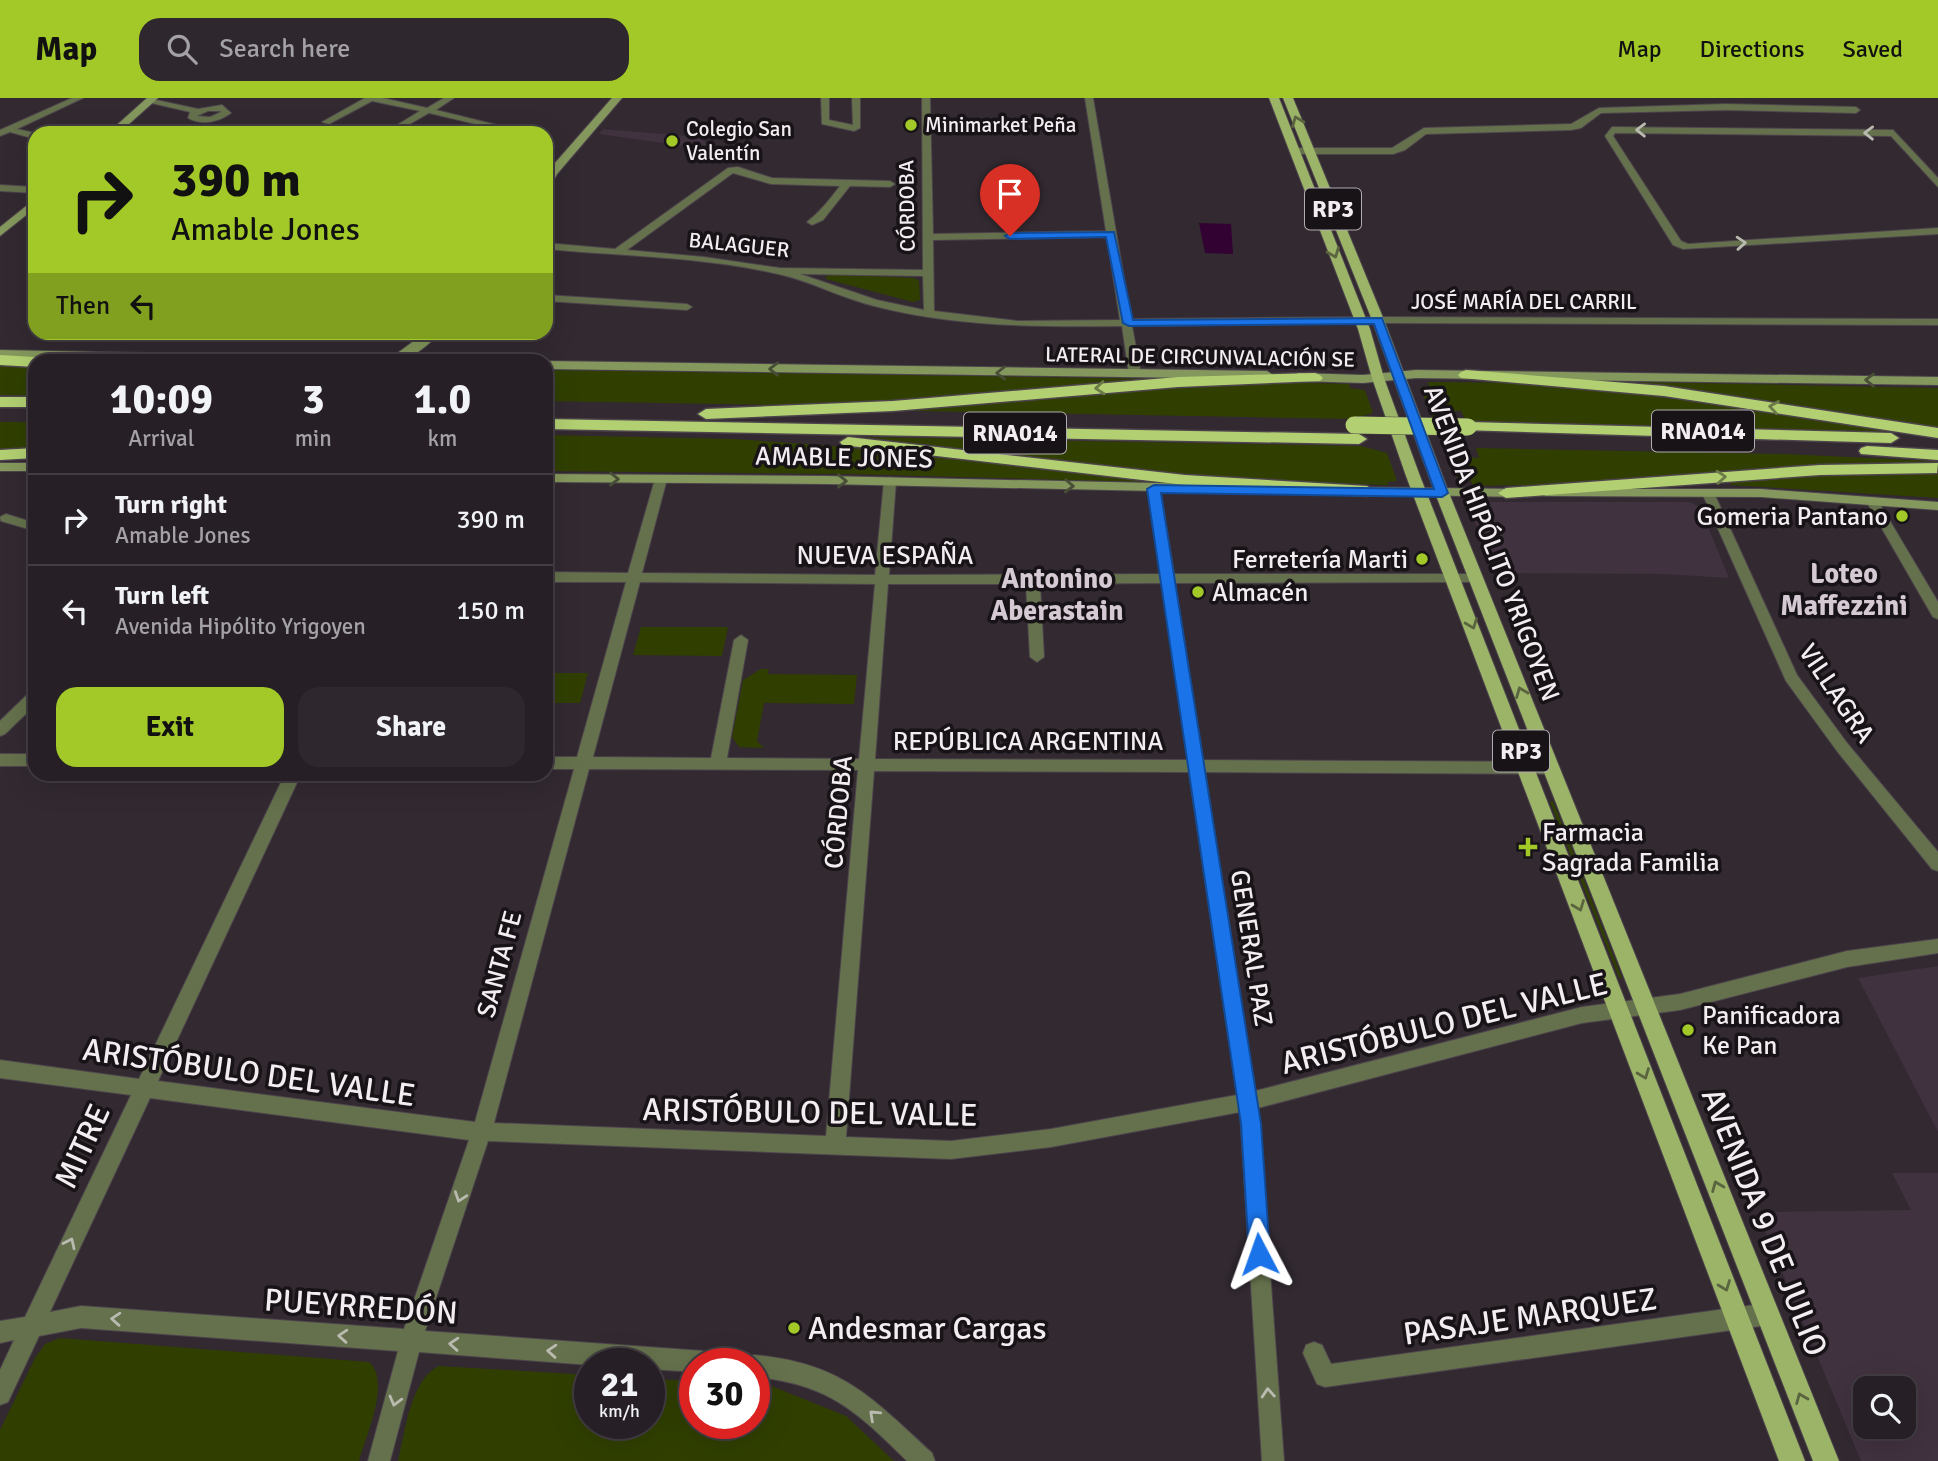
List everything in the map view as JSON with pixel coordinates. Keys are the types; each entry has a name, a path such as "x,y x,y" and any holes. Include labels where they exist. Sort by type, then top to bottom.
{"highway":[{"path":"0,360 28,362"},
{"path":"1466,374 1652,389 1938,433"},
{"path":"705,414 884,407 1189,382 1315,378"},
{"path":"0,402 28,402"},
{"name":"RNA014","path":"553,411 1356,432 1760,433 1938,442"},
{"path":"0,415 28,416"},
{"name":"RNA014","path":"553,426 1356,432"},
{"path":"672,427 884,446 1185,480 1367,491"},
{"name":"RNA014","path":"1470,434 1938,455"},
{"path":"0,455 28,453"},
{"path":"1506,493 1820,470 1938,468"}],"main road":[{"name":"AVENIDA HIPÓLITO YRIGOYEN","path":"1274,98 1361,321 1378,377 1619,1010"},
{"name":"AVENIDA HIPÓLITO YRIGOYEN","path":"1287,98 1378,320 1442,493 1646,1006"},
{"name":"AVENIDA 9 DE JULIO","path":"1646,1006 1826,1461"},
{"name":"AVENIDA 9 DE JULIO","path":"1619,1010 1791,1461"}],"street":[{"path":"6,127 23,123 79,98"},
{"path":"326,122 371,98 497,126"},
{"path":"400,126 450,98"},
{"path":"553,172 617,98"},
{"path":"825,98 825,122 854,128 857,125 856,98"},
{"name":"CÓRDOBA","path":"926,98 929,314"},
{"path":"1089,98 1111,234 1129,323 1135,374"},
{"path":"1720,98 1726,107"},
{"path":"121,126 151,99 197,111"},
{"path":"1294,151 1393,151 1402,148 1424,131 1571,127 1578,126 1599,111 1645,103 1856,110"},
{"path":"479,126 484,123"},
{"path":"6,127 28,134"},
{"path":"1938,184 1892,133 1612,130 1609,136 1677,243 1687,247 1938,231"},
{"path":"615,253 731,170 771,181 890,184"},
{"path":"812,222 820,218 847,183"},
{"path":"0,188 28,190"},
{"path":"0,233 28,208"},
{"path":"928,237 1111,234"},
{"name":"BALAGUER","path":"553,247 704,260 780,271 928,272"},
{"name":"JOSÉ MARÍA DEL CARRIL","path":"780,271 862,300 929,314 1018,324 1378,320 1938,322"},
{"path":"553,298 687,307"},
{"path":"411,354 426,340"},
{"path":"0,354 28,355"},
{"name":"LATERAL DE CIRCUNVALACIÓN SE","path":"553,365 1315,378 1466,374 1938,381"},
{"path":"0,467 28,467"},
{"name":"AMABLE JONES","path":"553,478 890,481 1154,489 1442,493 1708,493 1938,506"},
{"name":"SANTA FE","path":"379,1461 411,1341 481,1131 661,479"},
{"name":"CÓRDOBA","path":"835,1146 890,481"},
{"name":"GENERAL PAZ","path":"1154,489 1247,1102 1273,1461"},
{"name":"VILLAGRA","path":"1708,493 1791,677 1842,747 1938,864"},
{"path":"1872,501 1938,614"},
{"path":"6,518 28,525"},
{"name":"NUEVA ESPAÑA","path":"553,577 882,580 1475,577"},
{"path":"1033,579 1037,657"},
{"path":"718,764 741,640"},
{"path":"0,730 28,703"},
{"path":"0,760 28,760"},
{"name":"REPÚBLICA ARGENTINA","path":"553,763 1551,768"},
{"name":"MITRE","path":"0,1394 290,781"},
{"name":"ARISTÓBULO DEL VALLE","path":"0,1069 481,1131 951,1150 1051,1139 1247,1102 1582,1015 1680,1002 1847,959 1938,946"},
{"name":"PASAJE MARQUEZ","path":"1314,1353 1325,1376 1768,1314"},
{"name":"PUEYRREDÓN","path":"0,1332 81,1317 679,1360"},
{"path":"770,1367 780,1368 832,1387 858,1400 924,1461"}],"shaded area":[{"name":"Colegio San Valentín","path":"603,129 700,137 712,150 599,134"},
{"path":"1199,223 1231,224 1233,254 1205,253"},
{"path":"1475,502 1689,502 1700,507 1729,578 1663,574 1496,573 1469,508"},
{"path":"1938,966 1938,1132 1858,978"},
{"path":"1892,1173 1938,1173 1938,1461 1861,1461 1757,1212 1911,1210"}],"green space":[{"path":"830,274 914,278 919,281 920,300 913,302 826,279"},
{"path":"0,362 28,364 28,396 0,395"},
{"path":"553,370 1171,379 859,403 780,405 553,401"},
{"path":"1265,382 1349,384 1350,388 1365,390 1373,413 1352,419 866,410 1086,392"},
{"path":"1428,382 1567,383 1631,388 1900,432 1466,421 1461,411 1441,411 1443,419 1433,419 1420,387 1429,386"},
{"path":"1641,383 1938,388 1938,428"},
{"path":"0,422 28,422 28,450 0,452"},
{"path":"553,435 734,439 822,445 1138,479 1142,482 849,474 553,471"},
{"path":"862,437 1361,446 1387,453 1397,481 1388,482 1388,485 1231,481"},
{"path":"1445,448 1455,449 1464,457 1479,458 1476,448 1785,454 1933,461 1938,462 1938,465 1895,465 1576,484 1473,486 1471,481 1458,480"},
{"path":"1938,473 1938,498 1731,485 1730,482 1828,475"},
{"path":"641,627 728,627 722,656 633,655"},
{"path":"761,669 769,669 768,674 857,675 854,704 764,703 757,741 764,748 739,747 732,737 743,680"},
{"path":"553,673 588,673 580,703 553,703"},
{"path":"1553,801 1622,978 1619,978 1550,802"},
{"path":"60,1338 369,1362 378,1382 377,1395 359,1461 0,1461 0,1430 35,1358 45,1344"},
{"path":"439,1366 574,1374 574,1439 665,1439 665,1380 679,1380 679,1439 770,1439 770,1385 846,1416 894,1461 398,1461 410,1408 421,1382"}],"place":[{"name":"Minimarket Peña","path":"911,125"},
{"name":"Colegio San Valentín","path":"672,141"},
{"name":"Gomeria Pantano","path":"1902,516"},
{"name":"Ferretería Marti","path":"1422,559"},
{"name":"Almacén","path":"1198,592"},
{"name":"Farmacia Sagrada Familia","path":"1528,847"},
{"name":"Panificadora Ke Pan","path":"1688,1030"},
{"name":"Andesmar Cargas","path":"794,1328"}],"district":[{"name":"Loteo Maffezzini","path":"1844,589"},
{"name":"Antonino Aberastain","path":"1057,594"}],"route":[{"path":"1010,236 1111,234 1129,323 1378,320 1442,493 1154,489 1251,1124 1259,1254"}]}
